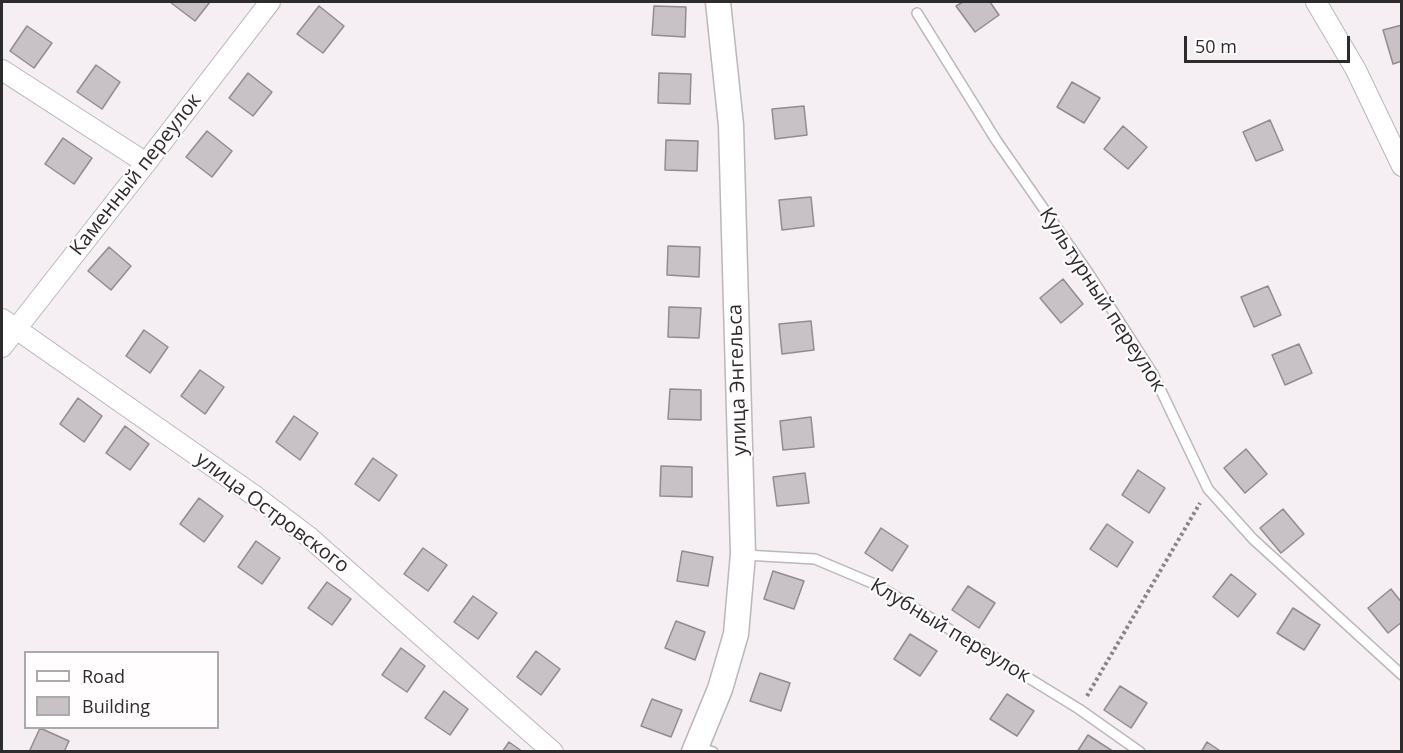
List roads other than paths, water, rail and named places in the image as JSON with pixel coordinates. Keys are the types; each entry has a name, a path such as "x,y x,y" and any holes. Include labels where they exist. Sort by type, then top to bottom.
{"street":[{"name":"Каменный переулок","path":"2,347 8,324 146,164 270,2"},
{"name":"улица Энгельса","path":"701,750 736,634 743,554 731,125 718,2"},
{"path":"1316,2 1367,91 1401,166"},
{"path":"2,70 146,164"},
{"name":"улица Островского","path":"8,324 255,496 309,537 553,752"}],"lane":[{"name":"Культурный переулок","path":"917,14 996,140 1089,274 1153,374 1208,489 1253,539 1401,675"},
{"name":"Клубный переулок","path":"743,554 815,559 879,586 1079,709 1140,752"}]}
